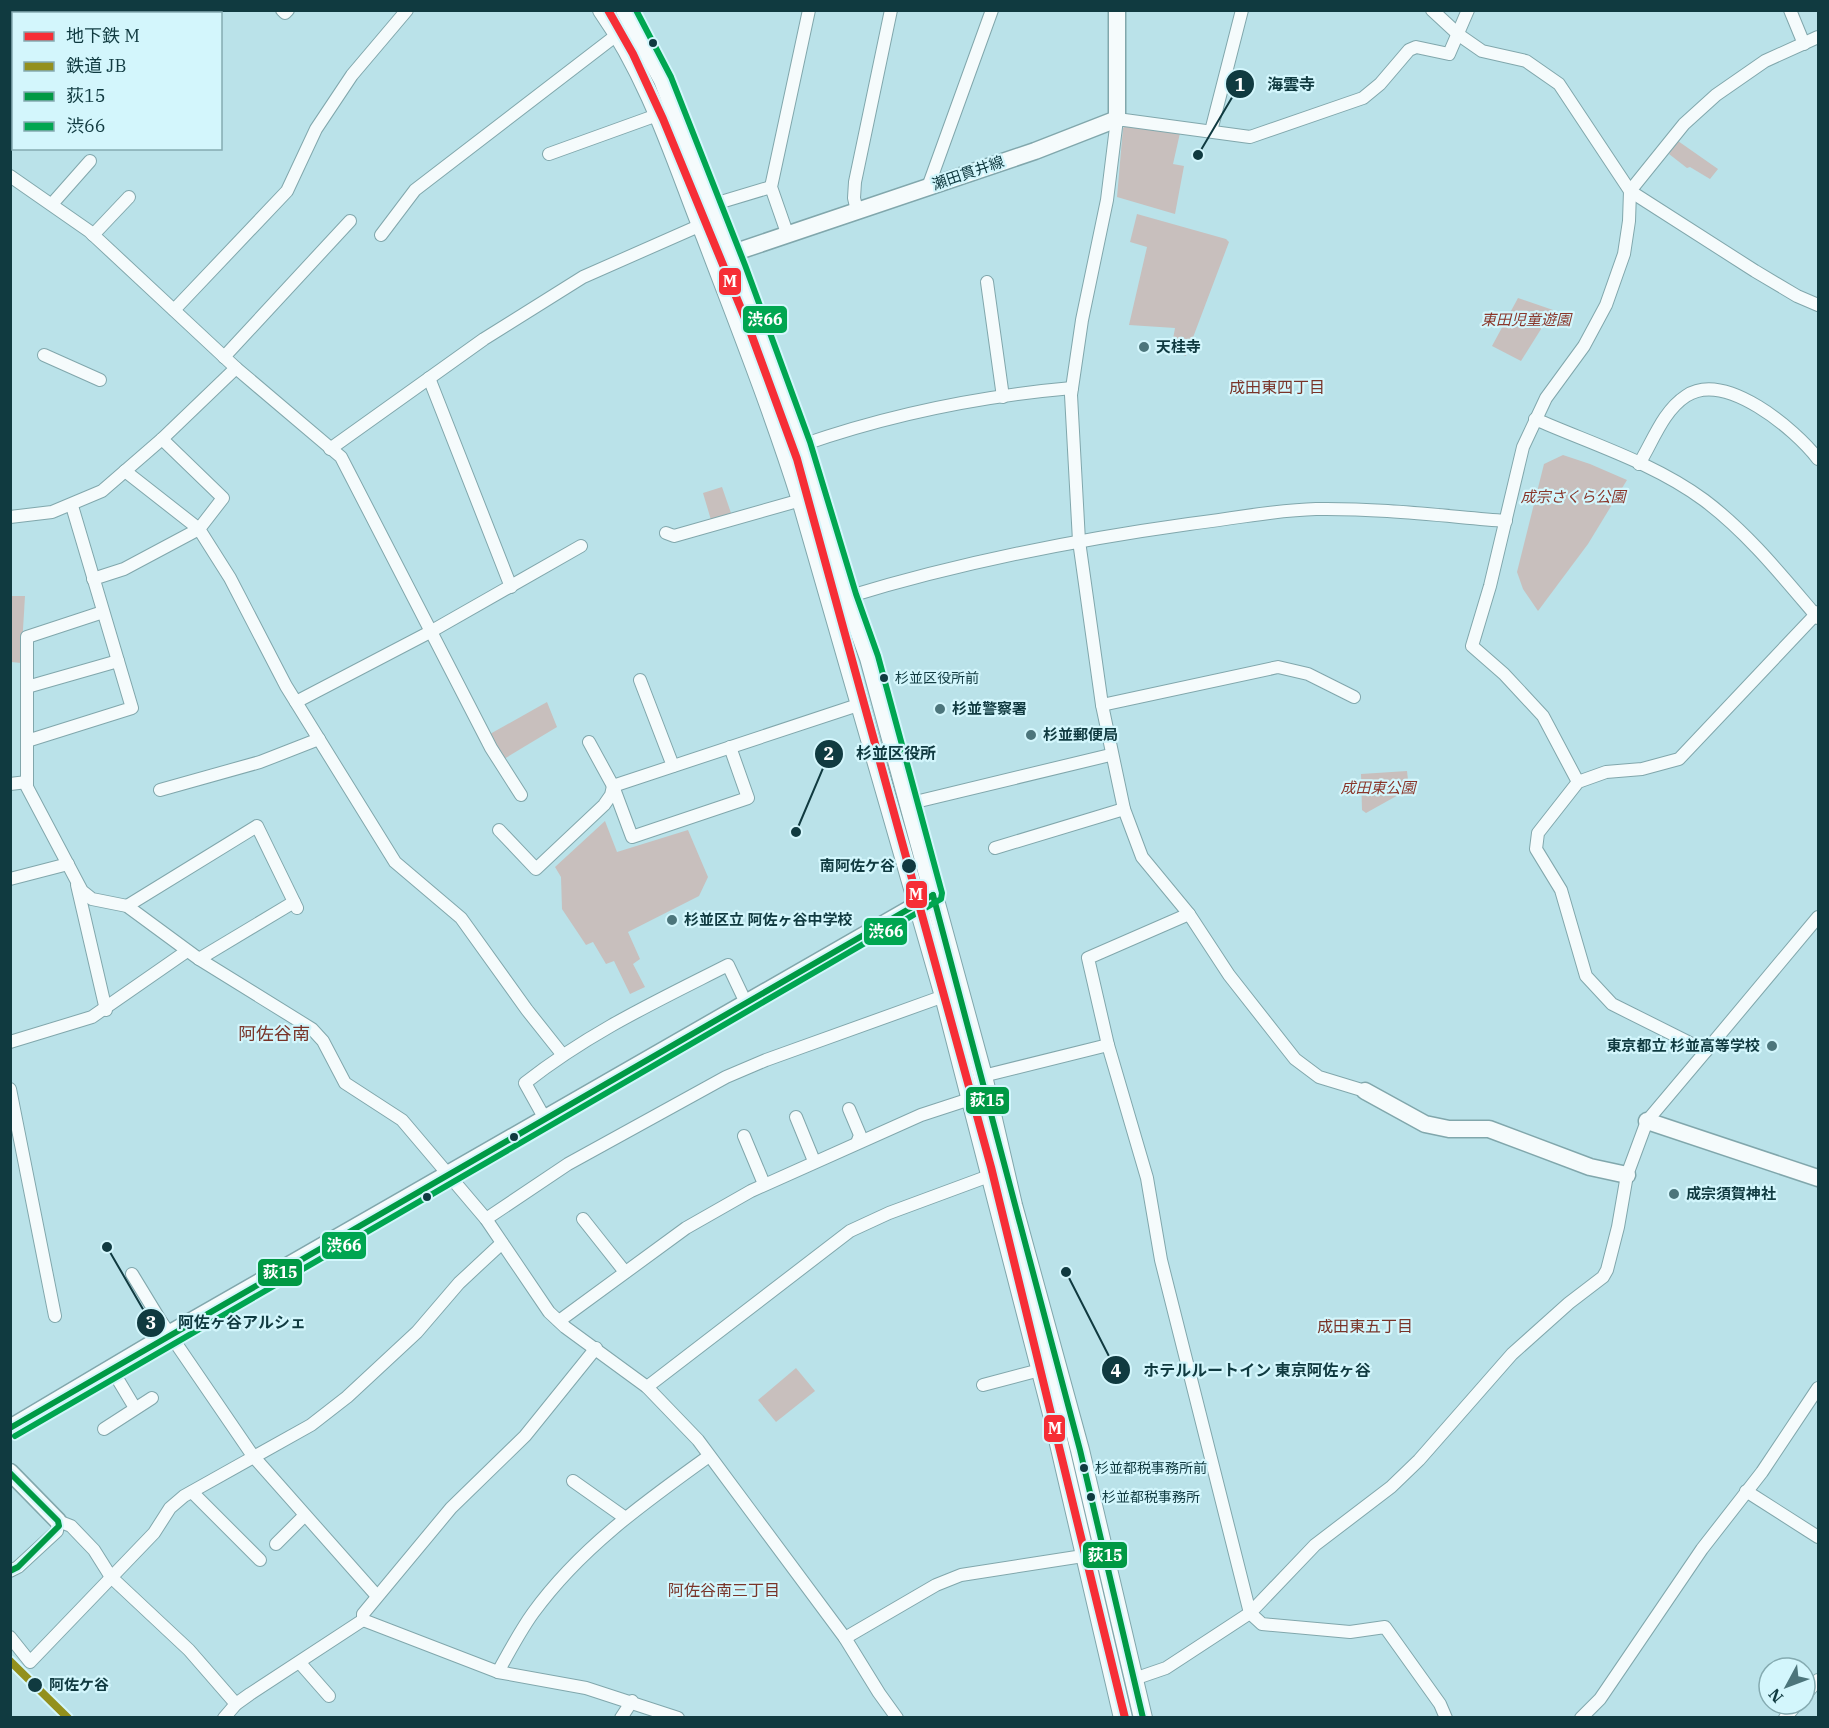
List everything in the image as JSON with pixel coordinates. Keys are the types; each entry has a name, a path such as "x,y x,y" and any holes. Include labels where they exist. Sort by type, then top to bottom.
{"main road":[{"path":"602,10 618,34 660,114 700,225 722,256 802,444 847,597 874,674 907,804 944,996 1040,1370 1123,1718"},
{"path":"625,10 663,80 711,205 722,256 801,500 861,704 983,1076 1013,1205 1083,1461 1143,1718"},
{"path":"1117,10 1117,119"},
{"name":"瀬田貫井線","path":"722,256 928,187 1117,119"},
{"path":"10,1428 926,899"},
{"path":"1365,1091 1425,1124 1449,1129 1490,1129 1590,1167 1627,1175"},
{"path":"1647,1121 1818,1178"},
{"path":"10,1472 58,1521"}],"street":[{"path":"282,10 285,13 288,10"},
{"path":"174,310 287,191 316,129 352,75 408,10"},
{"path":"787,233 771,187 809,10"},
{"path":"857,211 854,198 855,182 891,10"},
{"path":"928,187 992,10"},
{"path":"1211,131 1242,10"},
{"path":"1432,10 1459,35 1482,51 1526,61 1559,84 1630,190 1755,271 1797,296 1818,305"},
{"path":"1365,1091 1319,1077 1295,1059 1230,975 1189,914 1142,857 1124,809 1110,755 1102,705 1079,541 1072,388 1082,320 1107,200 1117,119 1250,137 1364,98 1380,84 1409,50 1416,46 1449,54 1468,10"},
{"path":"1790,10 1804,44"},
{"path":"381,235 415,190 618,34"},
{"path":"1578,782 1543,716 1504,674 1472,646 1506,521 1522,447 1546,398 1584,346 1606,305 1624,254 1629,221 1630,190 1684,124 1716,95 1743,74 1818,37"},
{"path":"549,154 660,114"},
{"path":"52,204 90,161"},
{"path":"10,176 93,235 236,368 347,466 491,748 521,795"},
{"path":"711,205 771,187"},
{"path":"93,235 129,197"},
{"path":"224,357 350,221"},
{"path":"330,449 429,378 583,277 700,225"},
{"path":"987,282 1003,398"},
{"path":"44,355 100,380"},
{"path":"10,518 52,512 72,506 102,491 162,439 236,368"},
{"path":"429,378 511,587"},
{"path":"802,444 852,428 1003,398 1072,388"},
{"path":"1639,464 1669,410 1687,395 1711,388 1736,396 1767,413 1807,444 1818,459"},
{"path":"1535,419 1639,464 1686,489 1747,538 1818,615 1679,759 1642,769 1606,772 1578,782 1538,832 1536,849 1561,890 1580,966 1586,976 1612,1004 1706,1051"},
{"path":"93,579 124,569 199,529 223,498 162,439"},
{"path":"125,471 199,529 230,578 296,702 395,862 461,918 527,1010 562,1054"},
{"path":"666,533 674,536 801,500"},
{"path":"27,741 132,708 72,506"},
{"path":"834,612 847,597 925,575 1079,541 1313,509 1367,509 1506,521"},
{"path":"296,702 430,632 581,546"},
{"path":"103,612 27,637 27,787 77,884 106,1010"},
{"path":"27,687 118,661"},
{"path":"1102,705 1278,668 1308,674 1354,697"},
{"path":"640,680 673,766"},
{"path":"613,786 861,704"},
{"path":"160,790 260,762 319,739"},
{"path":"589,741 613,786 632,837 748,798 730,747"},
{"path":"907,804 1110,755"},
{"path":"10,784 27,782"},
{"path":"499,830 536,869 604,805 611,795 613,786"},
{"path":"995,848 1124,809"},
{"path":"127,906 257,826 295,905 199,959"},
{"path":"10,879 68,864"},
{"path":"77,884 92,899 127,906 199,959 312,1029 323,1041 345,1083 402,1120 447,1176 486,1219 549,1312 647,1387 698,1440 745,1499 845,1638 897,1718"},
{"path":"1189,914 1089,958 1108,1045 1147,1178 1161,1260 1250,1613 1262,1624 1350,1632 1385,1627 1440,1704 1446,1718"},
{"path":"1134,1679 1166,1668 1250,1613 1315,1545 1391,1487 1419,1460 1512,1354 1569,1303 1603,1277 1607,1270 1618,1227 1627,1175 1647,1121 1818,917"},
{"path":"10,1042 92,1017 106,1010 187,951"},
{"path":"545,1119 525,1083 562,1054 598,1031 728,965 746,1003"},
{"path":"486,1219 568,1164 726,1077 766,1060 944,996"},
{"path":"983,1076 1108,1045"},
{"path":"10,1089 55,1316"},
{"path":"559,1321 686,1228 764,1185 921,1115 970,1100"},
{"path":"849,1110 860,1135 857,1143"},
{"path":"796,1117 814,1161"},
{"path":"744,1136 764,1185"},
{"path":"647,1387 850,1231 889,1213 989,1176"},
{"path":"583,1219 625,1272"},
{"path":"10,1637 30,1662 154,1533 170,1509 192,1492 311,1425 347,1397 417,1332 459,1283 502,1243"},
{"path":"132,1274 253,1456 377,1596"},
{"path":"363,1620 363,1614 377,1596 451,1508 525,1436 596,1348"},
{"path":"111,1368 135,1408"},
{"path":"984,1385 1040,1370"},
{"path":"1581,1718 1600,1700 1702,1549 1818,1388"},
{"path":"104,1429 152,1398"},
{"path":"498,1672 532,1614 548,1594 624,1517 709,1456"},
{"path":"573,1481 624,1517"},
{"path":"1746,1491 1818,1537"},
{"path":"192,1492 260,1560"},
{"path":"276,1544 304,1516"},
{"path":"10,1571 18,1567 57,1531 58,1521 71,1526 94,1550 111,1577 189,1650 236,1704"},
{"path":"845,1638 936,1585 961,1575 1083,1556"},
{"path":"363,1620 498,1672 586,1688 632,1701 678,1718"},
{"path":"224,1718 236,1704 363,1620"},
{"path":"300,1663 328,1696"},
{"path":"621,1718 632,1701"}],"green space":[{"path":"1128,124 1180,133 1173,164 1184,166 1175,214 1117,197 1123,128"},
{"path":"1678,141 1718,169 1710,179 1690,167 1687,168 1669,154"},
{"path":"1137,214 1226,239 1229,242 1186,356 1171,350 1175,328 1129,325 1147,247 1130,242"},
{"name":"東田児童遊園","path":"1518,298 1553,310 1521,361 1492,346"},
{"name":"成宗さくら公園","path":"1563,455 1627,480 1588,544 1538,611 1523,589 1517,572 1544,464"},
{"path":"722,487 731,513 711,520 703,493"},
{"path":"11,596 25,596 21,663 11,662"},
{"path":"547,702 557,727 504,759 490,734"},
{"name":"成田東公園","path":"1407,771 1409,789 1366,813 1362,810 1361,774"},
{"path":"605,821 617,852 688,830 708,877 699,896 628,932 640,959 633,964 645,987 630,994 614,961 606,964 593,942 586,945 562,909 561,877 555,867"},
{"path":"796,1368 815,1391 776,1422 758,1400"}],"metro line":[{"name":"M","path":"608,10 633,54 663,119 749,328 797,459 991,1167 1125,1718"}],"rail line":[{"name":"JB","path":"10,1661 68,1718"}],"transit line":[{"name":"渋66","path":"15,1436 941,899 942,893 878,656 856,594 810,442 745,265 671,77 636,10"},
{"name":"荻15","path":"933,895 1080,1450 1143,1718"},
{"name":"荻15","path":"10,1428 933,895"},
{"name":"荻15","path":"10,1473 58,1521 59,1526 18,1567 10,1571"}],"place":[{"name":"海雲寺","path":"1198,155"},
{"name":"天桂寺","path":"1144,347"},
{"name":"杉並区役所前","path":"884,678"},
{"name":"杉並警察署","path":"940,709"},
{"name":"杉並郵便局","path":"1031,735"},
{"name":"杉並区役所","path":"796,832"},
{"name":"南阿佐ケ谷","path":"909,866"},
{"name":"杉並区立 阿佐ヶ谷中学校","path":"672,920"},
{"name":"東京都立 杉並高等学校","path":"1772,1046"},
{"name":"成宗須賀神社","path":"1674,1194"},
{"name":"阿佐ヶ谷アルシェ","path":"107,1247"},
{"name":"ホテルルートイン 東京阿佐ヶ谷","path":"1066,1272"},
{"name":"杉並都税事務所前","path":"1084,1468"},
{"name":"杉並都税事務所","path":"1091,1497"},
{"name":"阿佐ケ谷","path":"35,1685"}],"district":[{"name":"成田東四丁目","path":"1277,387"},
{"name":"阿佐谷南","path":"274,1034"},
{"name":"成田東五丁目","path":"1365,1326"},
{"name":"阿佐谷南三丁目","path":"724,1590"}]}
